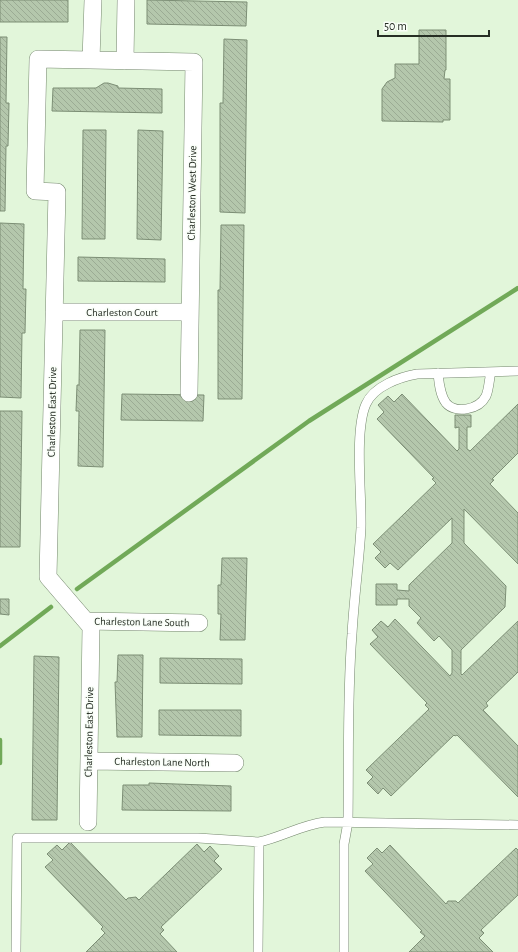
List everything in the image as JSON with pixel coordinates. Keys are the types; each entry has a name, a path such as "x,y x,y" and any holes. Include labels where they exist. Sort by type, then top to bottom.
{"street":[{"path":"91,60 93,0"},
{"path":"124,61 126,0"},
{"name":"Charleston East Drive","path":"88,822 91,627 48,577 56,192 35,191 38,59 91,60"},
{"name":"Charleston West Drive","path":"91,60 194,62 189,393"},
{"name":"Charleston Court","path":"54,312 190,312"},
{"name":"Charleston Lane South","path":"86,621 199,622"},
{"name":"Charleston Lane North","path":"89,761 235,763"}],"lane":[{"path":"438,374 441,393 452,408 470,409 482,402 486,397 490,372"},
{"path":"344,952 344,844 348,822 351,635 361,528 360,445 362,416 367,402 378,391 402,377 438,374 518,372"},
{"path":"16,952 17,838 198,838 259,842 272,839 301,826 314,824 348,822 518,825"},
{"path":"258,952 259,842"}],"building":[{"path":"0,0 68,0 68,22 0,22"},
{"path":"147,0 247,2 246,26 147,24"},
{"path":"419,30 446,30 446,70 444,79 450,79 450,120 443,120 443,122 382,121 382,89 387,82 395,78 395,64 419,64"},
{"path":"0,37 7,37 6,103 9,103 8,146 6,146 5,211 0,211"},
{"path":"224,39 247,40 245,213 220,212 220,103 223,103"},
{"path":"104,83 118,86 118,88 162,89 162,113 52,111 53,88 96,88"},
{"path":"83,130 106,130 105,239 82,239"},
{"path":"138,130 163,131 161,240 137,239"},
{"path":"0,223 24,224 23,289 26,289 25,333 22,333 21,398 0,397"},
{"path":"221,225 244,225 242,399 218,399 218,290 220,290"},
{"path":"78,257 165,259 165,282 78,281"},
{"path":"80,330 105,330 103,467 78,466 79,411 76,411 77,385 79,385"},
{"path":"122,394 204,395 203,421 121,420"},
{"path":"402,394 457,451 459,449 459,427 455,428 455,415 471,415 471,427 467,427 467,449 470,451 518,404 518,453 492,479 494,480 490,484 518,513 518,564 464,509 464,543 506,586 505,607 461,650 461,674 462,675 518,621 518,672 486,703 488,706 483,710 518,746 518,797 457,735 454,735 391,796 383,788 378,794 367,783 373,777 366,770 429,709 425,705 427,703 370,644 378,637 372,630 381,621 388,627 395,619 450,676 452,673 452,650 439,636 434,641 417,623 421,618 409,606 409,599 397,599 397,605 376,605 376,584 397,584 397,590 409,591 409,585 452,543 452,518 398,570 390,563 385,568 375,558 381,552 373,544 436,483 432,479 434,478 377,419 384,412 378,405 388,396 394,402"},
{"path":"0,411 22,411 20,547 0,547"},
{"path":"222,558 247,558 245,640 220,640 221,614 218,614 218,585 221,585"},
{"path":"0,599 9,599 9,615 0,614"},
{"path":"118,655 143,655 142,737 117,737 115,682 117,682"},
{"path":"34,656 59,657 57,820 32,820"},
{"path":"160,658 242,659 242,684 160,683"},
{"path":"159,710 241,710 241,736 159,735"},
{"path":"149,783 231,786 231,811 122,810 123,785 149,785"},
{"path":"70,842 126,900 128,898 136,897 139,900 197,844 204,852 210,846 219,856 214,861 222,869 161,927 164,930 160,934 177,952 86,952 105,933 101,929 103,927 45,867 53,860 47,854 57,845 62,850"},
{"path":"390,845 446,904 448,901 456,901 458,903 516,848 518,850 518,895 481,930 484,933 479,938 493,952 409,952 425,936 365,871 373,864 367,858 377,848 382,853"}],"waterway":[{"path":"77,589 309,421 518,288"},
{"path":"0,646 51,607"},
{"path":"0,740 0,763"}]}
